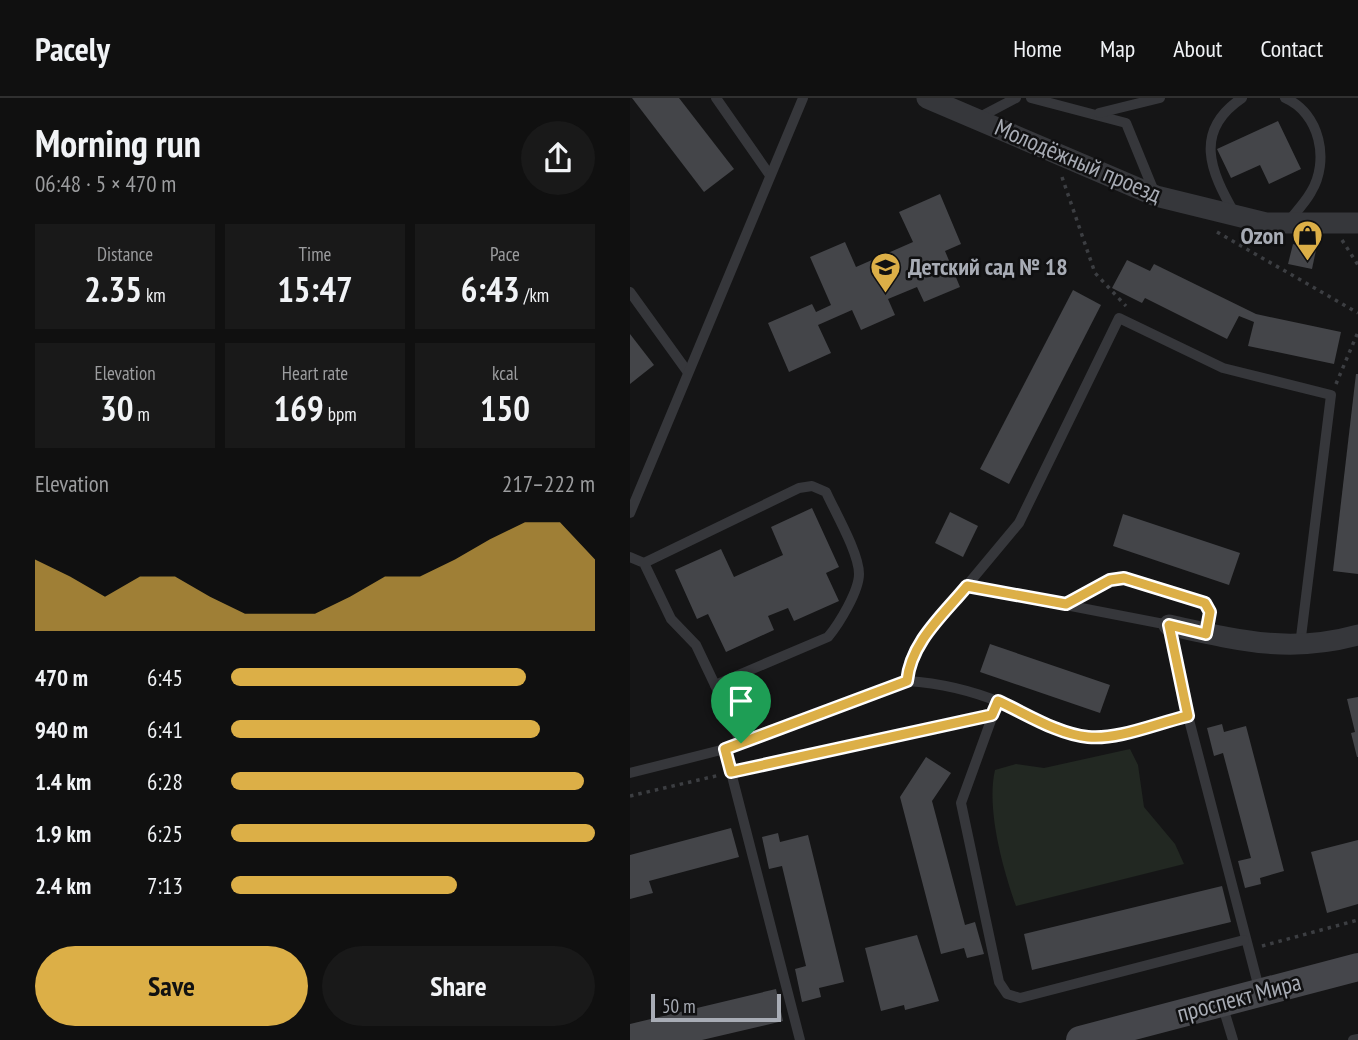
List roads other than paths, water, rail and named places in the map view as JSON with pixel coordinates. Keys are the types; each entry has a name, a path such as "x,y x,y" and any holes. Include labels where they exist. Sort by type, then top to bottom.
{"main road":[{"name":"проспект Мира","path":"1080,1040 1358,967"}],"street":[{"name":"Молодёжный проезд","path":"927,98 1156,197 1266,223 1358,223"},
{"path":"1169,625 1269,646 1300,646 1358,635"}],"lane":[{"path":"716,98 769,174"},
{"path":"630,513 769,174 803,98"},
{"path":"977,119 1016,98"},
{"path":"1031,98 1071,103 1092,114 1126,123 1156,197"},
{"path":"1092,114 1132,107 1160,98"},
{"path":"1236,215 1220,188 1210,158 1210,140 1221,115 1242,98"},
{"path":"1286,98 1307,114 1316,129 1320,167 1312,191 1287,223"},
{"path":"630,292 687,371"},
{"path":"907,681 909,662 919,643 1019,523 1119,318 1223,368 1331,395 1300,646"},
{"path":"644,563 799,488 812,486 826,492 857,562 859,576 840,623 828,637 811,646 715,685"},
{"path":"630,557 644,563 671,619 696,645 741,743"},
{"path":"1066,604 1110,580 1124,578 1205,603 1210,612 1206,634"},
{"path":"967,586 1169,625 1188,716 1260,992"},
{"path":"630,774 725,749 907,681 931,682 998,701 1069,733 1087,737 1102,737 1188,716"},
{"path":"998,701 961,803 999,982 1007,994 1020,998 1246,945"},
{"path":"725,749 800,1040"},
{"path":"1222,1004 1233,1040"}],"place":[{"name":"Ozon","path":"1307,263"},
{"name":"Детский сад № 18","path":"885,294"}]}
